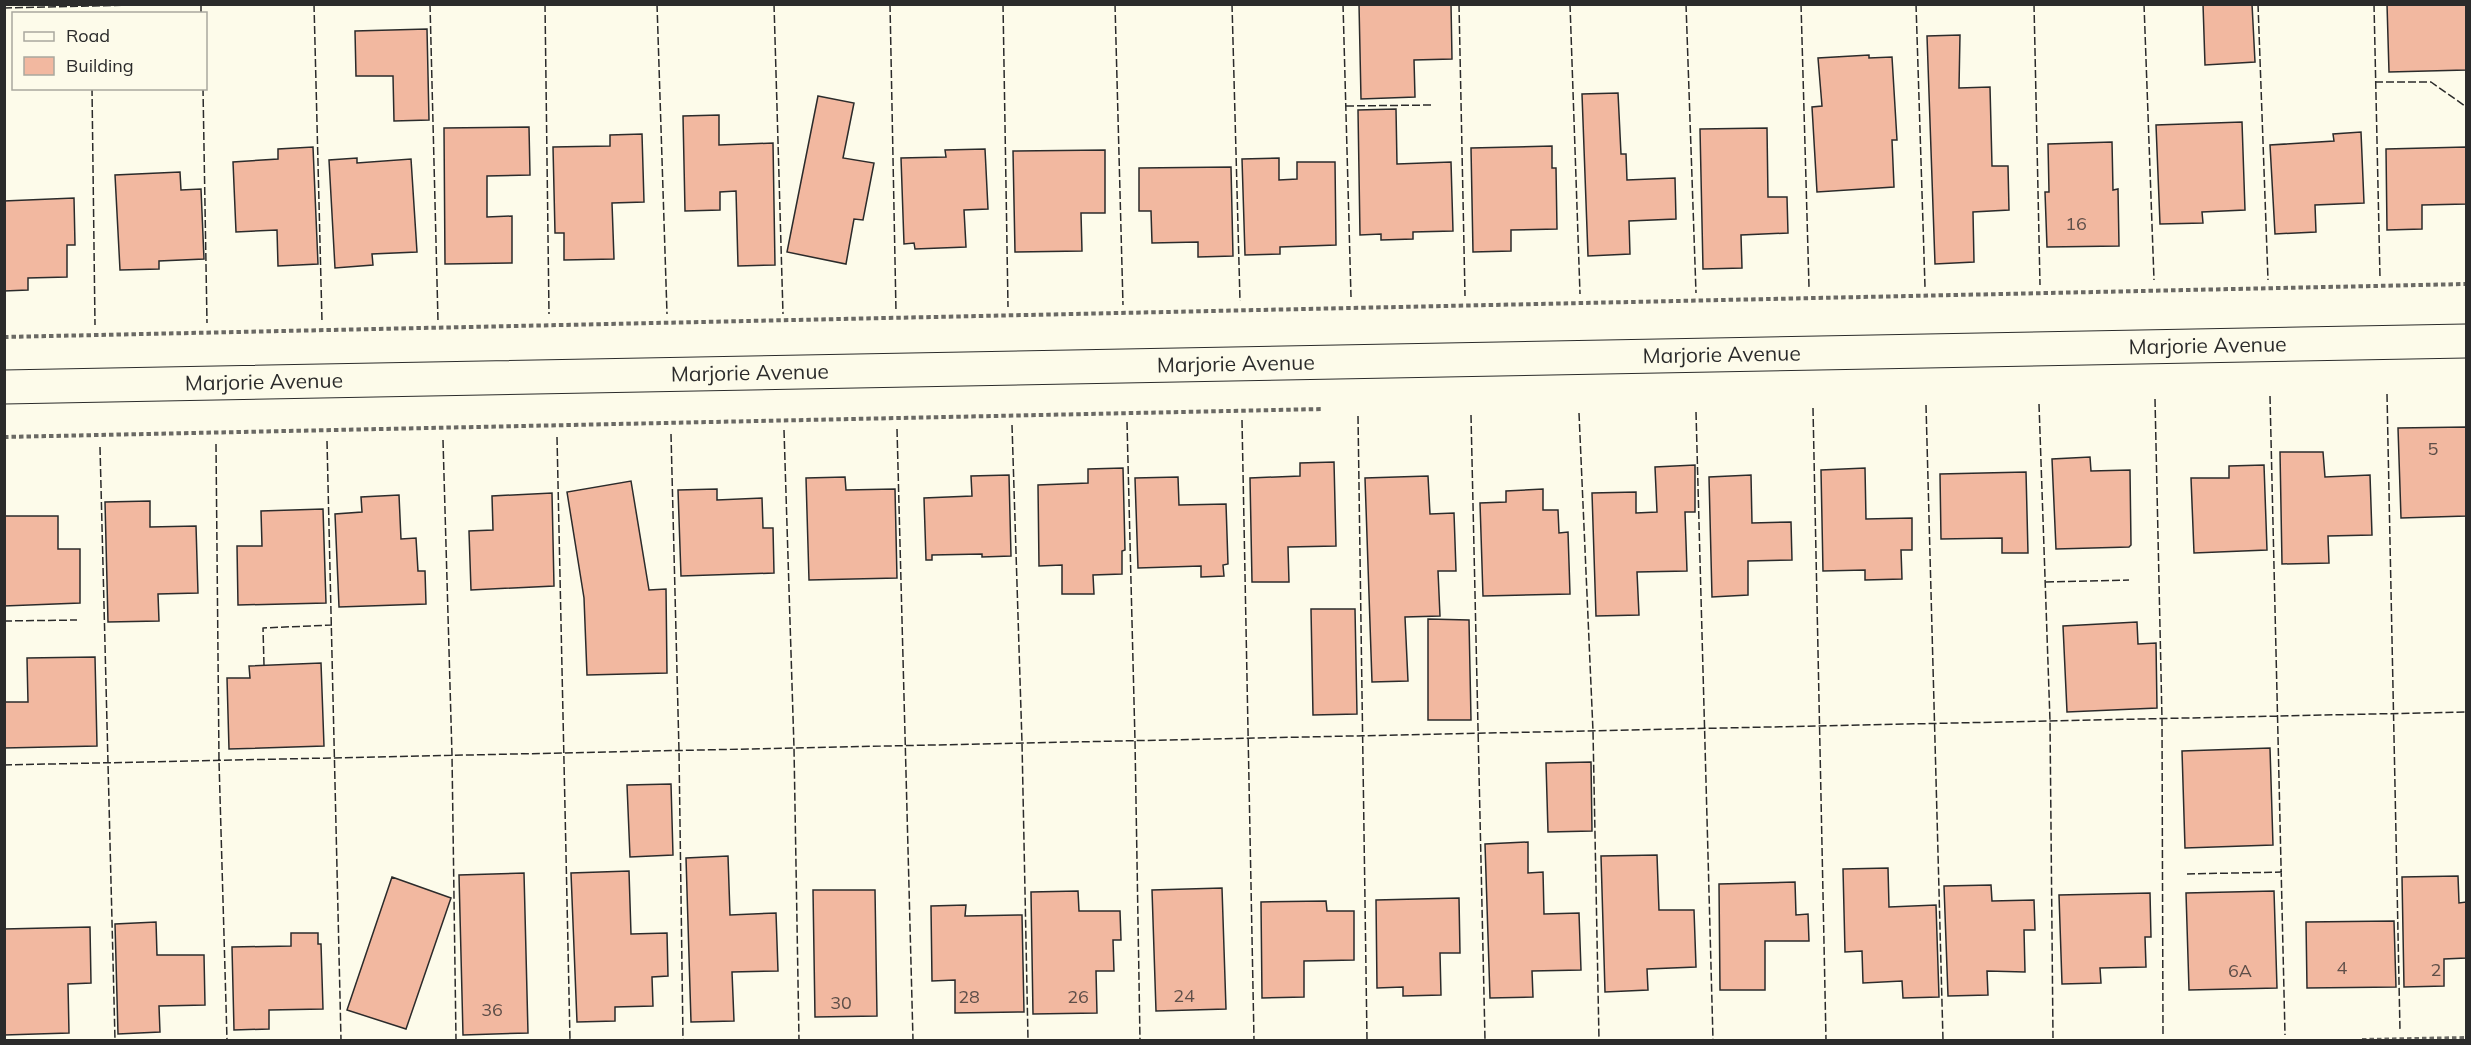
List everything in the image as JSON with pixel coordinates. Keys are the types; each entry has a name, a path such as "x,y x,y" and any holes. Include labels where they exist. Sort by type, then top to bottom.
{"street":[{"name":"Marjorie Avenue","path":"4,387 2466,341"}],"path":[{"path":"4,337 2466,284"},
{"path":"4,437 1331,409"},
{"path":"2361,1041 2466,1038"}],"building":[{"path":"1359,4 1451,4 1452,59 1414,60 1415,97 1361,99"},
{"path":"2203,4 2252,4 2255,62 2205,65"},
{"path":"2387,4 2466,4 2466,70 2389,72"},
{"path":"427,29 429,120 394,121 393,76 356,76 355,31"},
{"path":"1960,35 1959,88 1990,87 1992,166 2008,166 2009,210 1973,212 1974,262 1935,264 1927,36"},
{"path":"1869,55 1869,58 1892,57 1897,140 1892,140 1894,187 1817,192 1812,107 1822,106 1818,58"},
{"path":"1618,93 1621,154 1626,154 1627,180 1675,178 1676,219 1629,221 1630,254 1588,256 1582,94"},
{"path":"818,96 854,103 843,158 874,163 863,220 854,219 846,264 787,252"},
{"path":"1396,109 1397,164 1451,162 1453,231 1413,232 1413,239 1381,240 1381,234 1360,235 1358,110"},
{"path":"719,115 719,145 773,143 775,265 738,266 736,191 720,192 720,210 685,211 683,116"},
{"path":"2242,122 2245,210 2202,212 2203,223 2160,224 2156,125"},
{"path":"529,127 530,175 487,176 487,217 512,216 512,263 445,264 444,128"},
{"path":"1767,128 1768,197 1787,197 1788,233 1741,235 1742,268 1703,269 1700,129"},
{"path":"2361,132 2364,203 2315,205 2316,232 2275,234 2270,145 2334,141 2333,134"},
{"path":"642,134 644,202 612,203 614,259 564,260 564,233 555,233 553,147 610,146 610,135"},
{"path":"2112,142 2113,190 2118,189 2119,246 2047,247 2045,192 2049,192 2048,144"},
{"path":"1552,146 1552,168 1556,168 1557,229 1511,230 1511,251 1473,252 1471,148"},
{"path":"313,147 318,264 278,266 277,230 236,232 233,162 278,159 278,149"},
{"path":"2466,147 2466,204 2422,205 2422,229 2387,230 2386,149"},
{"path":"985,149 988,209 964,210 966,247 915,249 914,243 904,244 901,158 946,157 945,150"},
{"path":"1105,150 1105,213 1081,213 1082,251 1015,252 1013,151"},
{"path":"357,158 357,163 411,159 417,252 372,254 373,265 335,268 329,160"},
{"path":"1279,158 1279,180 1297,179 1297,162 1335,162 1336,245 1280,247 1280,254 1245,255 1242,159"},
{"path":"1231,167 1233,256 1198,257 1198,242 1152,243 1151,211 1139,211 1139,168"},
{"path":"180,172 181,190 201,189 204,259 159,261 159,269 120,270 115,175"},
{"path":"74,198 75,245 67,245 67,277 28,278 28,290 4,291 4,201"},
{"path":"2466,427 2466,516 2401,518 2398,428"},
{"path":"2280,452 2323,452 2325,477 2370,475 2372,535 2328,536 2329,563 2282,564"},
{"path":"2090,457 2091,471 2130,470 2131,545 2129,547 2056,549 2052,459"},
{"path":"1334,462 1336,546 1288,547 1289,582 1252,582 1250,478 1300,476 1300,463"},
{"path":"1695,465 1695,512 1685,512 1687,571 1637,572 1639,615 1596,616 1592,493 1636,492 1636,513 1657,512 1655,467"},
{"path":"2264,465 2267,550 2194,553 2191,478 2229,478 2229,466"},
{"path":"1123,468 1125,550 1122,551 1122,574 1093,575 1094,594 1062,594 1062,565 1039,566 1038,485 1088,483 1088,469"},
{"path":"1865,468 1866,519 1912,518 1912,550 1901,550 1902,579 1865,580 1865,570 1823,571 1821,470"},
{"path":"2026,472 2028,553 2002,553 2002,538 1941,539 1940,474"},
{"path":"1009,475 1011,556 932,555 932,560 926,560 924,498 972,496 971,476"},
{"path":"1751,475 1752,523 1791,522 1792,560 1748,561 1748,595 1712,597 1709,477"},
{"path":"1428,476 1430,514 1454,513 1456,571 1438,571 1440,616 1405,617 1408,681 1372,682 1365,478"},
{"path":"845,477 846,490 895,489 897,578 809,580 806,478"},
{"path":"1178,477 1179,505 1226,504 1228,564 1223,565 1224,576 1201,577 1201,566 1138,568 1135,478"},
{"path":"631,481 649,590 666,589 667,673 587,675 584,598 567,492"},
{"path":"717,489 717,500 762,498 763,528 773,528 774,573 681,576 678,490"},
{"path":"1543,489 1543,510 1558,510 1559,533 1568,532 1570,594 1483,596 1480,503 1506,502 1506,491"},
{"path":"552,493 554,586 471,590 469,531 493,530 492,496"},
{"path":"399,495 401,539 416,538 418,571 425,571 426,604 339,607 335,514 362,512 361,497"},
{"path":"150,501 150,527 196,526 198,593 158,594 159,621 108,622 105,502"},
{"path":"323,509 326,603 238,605 237,546 262,546 261,511"},
{"path":"4,516 58,516 58,549 80,549 80,603 4,606"},
{"path":"1311,609 1355,609 1357,714 1313,715"},
{"path":"1428,619 1469,620 1471,720 1428,720"},
{"path":"2137,622 2138,644 2156,643 2157,708 2067,712 2063,626"},
{"path":"95,657 97,746 4,748 4,702 28,702 27,658"},
{"path":"321,663 324,746 229,749 227,678 250,678 249,666"},
{"path":"2270,748 2273,845 2185,848 2182,751"},
{"path":"1591,762 1592,831 1548,832 1546,763"},
{"path":"671,784 673,855 630,857 627,785"},
{"path":"1528,842 1528,873 1543,872 1544,914 1579,913 1581,970 1532,971 1533,997 1490,998 1485,844"},
{"path":"1657,855 1659,910 1694,910 1696,967 1647,969 1648,990 1605,992 1601,856"},
{"path":"728,856 730,915 776,913 778,971 732,972 734,1021 691,1022 686,858"},
{"path":"1888,868 1889,907 1936,905 1939,997 1903,998 1902,981 1863,983 1862,951 1845,952 1843,869"},
{"path":"629,871 631,934 667,933 668,976 652,977 653,1006 615,1007 615,1021 577,1022 571,873"},
{"path":"524,873 528,1033 463,1035 459,875"},
{"path":"2458,876 2459,903 2466,902 2466,958 2444,959 2444,986 2404,987 2402,877"},
{"path":"392,877 451,898 406,1029 347,1010"},
{"path":"1795,882 1796,915 1808,914 1809,941 1765,941 1765,990 1720,990 1719,884"},
{"path":"1991,885 1992,901 2034,900 2035,930 2024,930 2025,972 1987,971 1988,995 1948,996 1944,886"},
{"path":"1222,888 1226,1009 1156,1011 1152,890"},
{"path":"813,890 875,890 877,1016 815,1017"},
{"path":"1078,891 1079,911 1120,911 1121,940 1113,940 1114,971 1096,971 1097,1013 1033,1014 1031,892"},
{"path":"2274,891 2277,988 2189,990 2186,893"},
{"path":"2150,893 2151,937 2145,937 2146,967 2100,968 2101,983 2062,984 2059,895"},
{"path":"1459,898 1460,953 1440,953 1441,995 1403,996 1403,987 1377,988 1376,900"},
{"path":"1326,901 1327,911 1354,911 1354,960 1304,961 1304,997 1262,998 1261,902"},
{"path":"966,905 965,916 1022,915 1024,1012 955,1013 955,980 932,981 931,906"},
{"path":"2394,921 2396,987 2307,988 2306,922"},
{"path":"156,922 157,955 204,955 205,1005 159,1006 160,1032 118,1034 115,924"},
{"path":"90,927 91,983 68,984 69,1033 4,1035 4,929"},
{"path":"291,933 318,933 318,944 321,944 323,1009 269,1010 269,1029 234,1030 232,947 291,946"}],"fence":[{"path":"4,8 175,4"},
{"path":"201,4 201,12"},
{"path":"314,4 322,322"},
{"path":"430,4 438,321"},
{"path":"545,4 549,314"},
{"path":"657,4 667,314"},
{"path":"774,4 783,314"},
{"path":"890,4 896,312"},
{"path":"1003,4 1008,307"},
{"path":"1115,4 1123,305"},
{"path":"1232,4 1240,301"},
{"path":"1343,4 1351,297"},
{"path":"1459,4 1465,296"},
{"path":"1570,4 1580,294"},
{"path":"1686,4 1696,293"},
{"path":"1801,4 1809,287"},
{"path":"1916,4 1925,287"},
{"path":"2034,4 2040,285"},
{"path":"2144,4 2154,280"},
{"path":"2258,4 2268,280"},
{"path":"2374,4 2380,278"},
{"path":"2375,82 2431,82 2465,106"},
{"path":"92,90 95,325"},
{"path":"203,90 207,323"},
{"path":"1346,106 1432,105"},
{"path":"2387,394 2400,1031"},
{"path":"2270,396 2285,1035"},
{"path":"2155,399 2162,719 2163,1034"},
{"path":"2039,404 2050,721 2053,1038"},
{"path":"1926,405 1943,1040"},
{"path":"1813,408 1826,1040"},
{"path":"1696,412 1713,1040"},
{"path":"1579,413 1593,731 1599,1040"},
{"path":"1471,415 1485,1040"},
{"path":"1358,416 1367,1040"},
{"path":"1242,420 1254,1040"},
{"path":"1127,422 1140,1040"},
{"path":"1012,425 1028,1040"},
{"path":"897,429 913,1040"},
{"path":"784,430 794,748 799,1040"},
{"path":"671,434 683,1040"},
{"path":"557,437 570,1040"},
{"path":"443,440 452,755 456,1040"},
{"path":"327,441 341,1040"},
{"path":"216,444 219,761 227,1040"},
{"path":"100,447 115,1040"},
{"path":"2046,582 2129,580"},
{"path":"4,621 77,620"},
{"path":"264,665 263,628 332,625"},
{"path":"4,765 2466,712"},
{"path":"2187,874 2282,872"}]}
